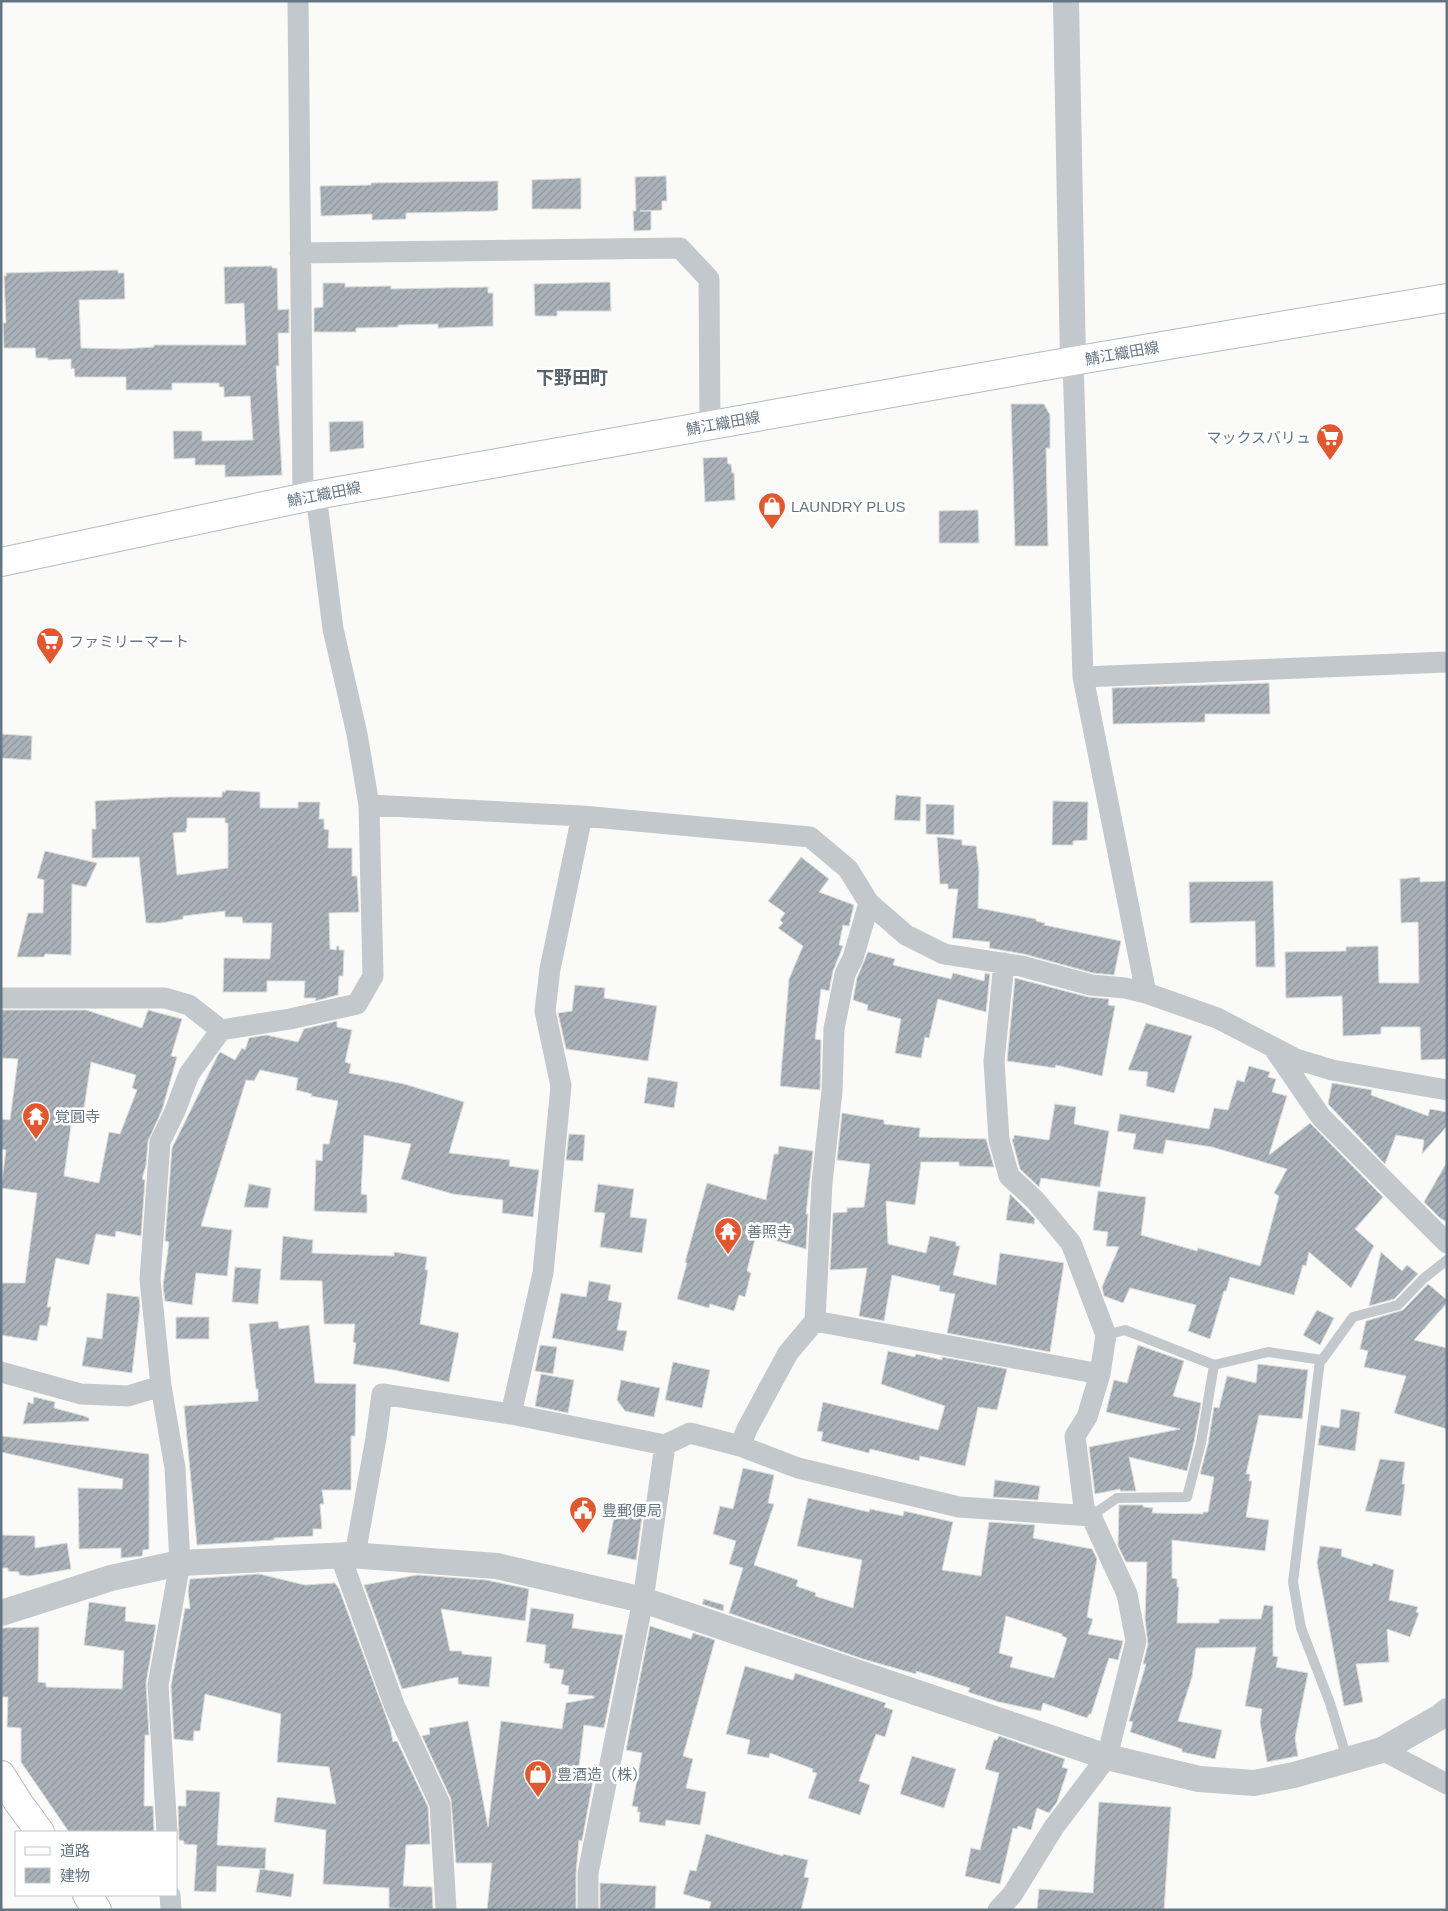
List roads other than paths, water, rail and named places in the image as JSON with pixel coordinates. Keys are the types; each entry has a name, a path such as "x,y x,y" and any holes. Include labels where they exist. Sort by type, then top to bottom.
{"main road":[{"name":"鯖江織田線","path":"1,562 316,495 1073,361 1447,298"},
{"path":"1,1775 39,1831"},
{"path":"88,1896 97,1910"}],"street":[{"path":"167,1831 158,1685 180,1563 175,1468 161,1386 150,1279 160,1142 175,1111 189,1074 221,1030 290,1019 357,1004 373,976 369,805 357,734 333,629 316,495 303,493 298,1"},
{"path":"1066,1 1073,361 1082,677 1146,993"},
{"path":"300,253 680,248 709,279 710,425"},
{"path":"1082,677 1447,662"},
{"path":"369,805 582,816 810,837 848,869 869,903 906,935 944,954 1021,966 1091,985 1124,988 1146,993 1217,1018 1296,1059 1332,1070 1447,1090"},
{"path":"511,1414 543,1273 561,1086 545,1011 550,969 582,816"},
{"path":"740,1446 747,1429 788,1353 815,1321 822,1183 832,1091 834,1029 845,974 853,958 869,903"},
{"path":"998,1910 1012,1895 1054,1827 1107,1757 1136,1641 1128,1594 1088,1515 1075,1436 1087,1417 1100,1374 1106,1336 1072,1243 1035,1200 1009,1176 998,1140 994,1061 1004,964"},
{"path":"1,998 165,998 189,1005 221,1030"},
{"path":"1272,1045 1320,1117 1447,1243"},
{"path":"815,1321 1100,1374"},
{"path":"1,1372 81,1394 128,1396 161,1386"},
{"path":"446,1910 440,1804 395,1707 348,1555 376,1438 382,1394 511,1414 666,1445 690,1433 740,1446 798,1468 959,1507 1088,1515"},
{"path":"588,1910 588,1873 643,1600 666,1445"},
{"path":"1,1612 111,1578 180,1563 348,1555 497,1566 643,1600 1107,1757 1199,1779 1254,1783 1294,1775 1382,1750 1440,1718 1447,1711"},
{"path":"1382,1750 1447,1784"},
{"path":"170,1896 171,1910"}],"lane":[{"path":"1106,1336 1124,1330 1214,1365 1268,1352 1322,1360 1353,1317 1398,1305 1423,1279 1447,1260"},
{"path":"1320,1360 1292,1582 1301,1628 1330,1703 1347,1760"},
{"path":"1088,1515 1117,1498 1187,1497 1201,1443 1214,1365"}],"place":[{"name":"マックスバリュ","path":"1330,461"},
{"name":"LAUNDRY PLUS","path":"772,530"},
{"name":"ファミリーマート","path":"50,665"},
{"name":"覚圓寺","path":"36,1140"},
{"name":"善照寺","path":"728,1255"},
{"name":"豊郵便局","path":"583,1534"},
{"name":"豊酒造（株）","path":"538,1798"}],"district":[{"name":"下野田町","path":"572,378"}]}
